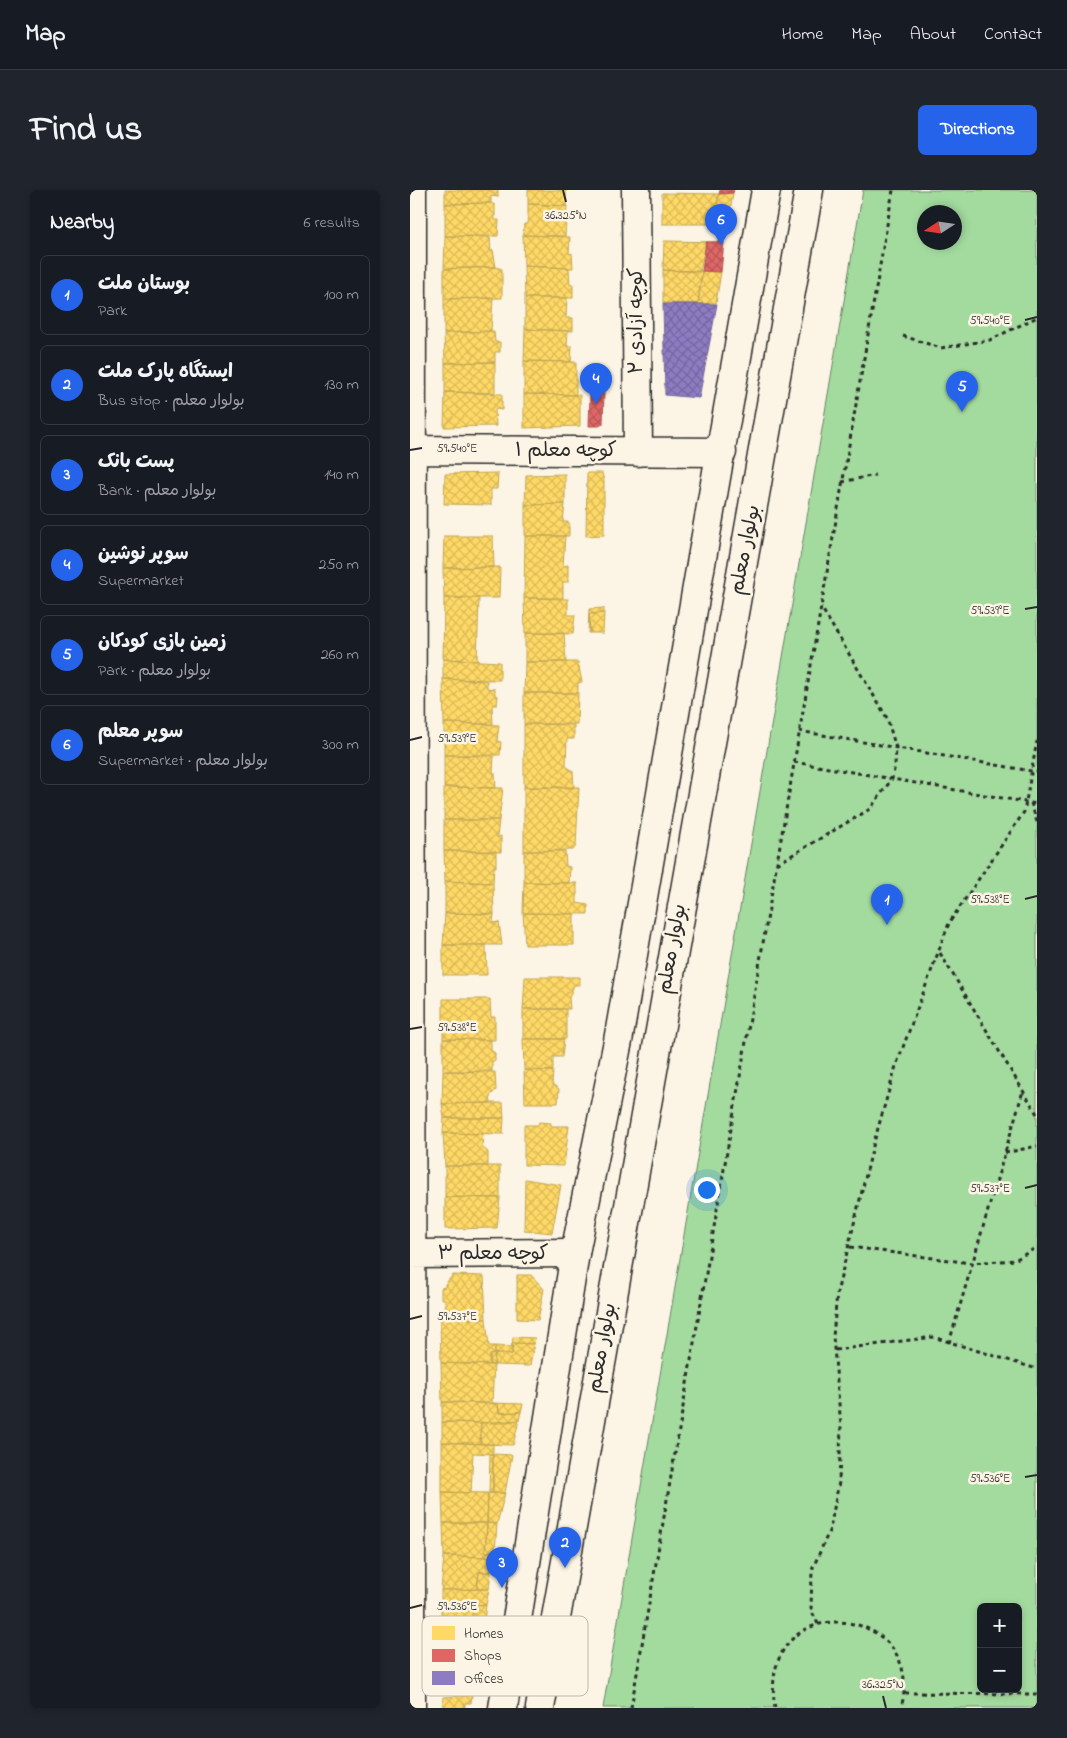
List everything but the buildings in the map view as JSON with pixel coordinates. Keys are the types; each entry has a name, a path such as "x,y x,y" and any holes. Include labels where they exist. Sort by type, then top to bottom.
{"main road":[{"path":"411,1708 412,190"},
{"name":"کوچه آزادی ۲","path":"636,190 638,452"},
{"name":"بولوار معلم","path":"518,1616 575,1253 618,1041 722,452 766,190"},
{"name":"بولوار معلم","path":"556,1616 712,732 768,433 809,190"},
{"name":"کوچه معلم ۱","path":"411,450 722,452"},
{"name":"کوچه معلم ۳","path":"410,1254 575,1253 618,1260"}],"path":[{"path":"631,1708 892,190"},
{"path":"903,336 941,348 990,340 1037,317"},
{"path":"842,482 875,475"},
{"path":"776,864 870,808 892,779 896,748 887,718 821,606"},
{"path":"799,731 1037,772"},
{"path":"818,1624 811,1610 812,1570 830,1529 839,1482 841,1426 833,1337 837,1293 850,1247 874,1142 896,1066 950,923 1024,812 1037,741"},
{"path":"794,762 1037,804"},
{"path":"1031,803 1037,822"},
{"path":"939,952 1037,1114"},
{"path":"948,1343 1023,1091"},
{"path":"1005,1153 1037,1146"},
{"path":"850,1247 971,1263 1015,1260 1037,1247"},
{"path":"834,1350 933,1337 1037,1369"},
{"path":"775,1708 772,1682 779,1657 795,1636 818,1624 844,1621 869,1628 889,1644 902,1667 905,1693 900,1708"},
{"path":"905,1693 1037,1694"}],"green space":[{"path":"863,190 1037,190 1037,1708 603,1708"}],"place":[{"name":"سوپر معلم","path":"721,245"},
{"name":"سوپر نوشین","path":"596,404"},
{"name":"زمین بازی کودکان","path":"962,412"},
{"name":"بوستان ملت","path":"887,925"},
{"name":"ایستگاه پارک ملت","path":"565,1568"},
{"name":"پست بانک","path":"502,1588"}]}
